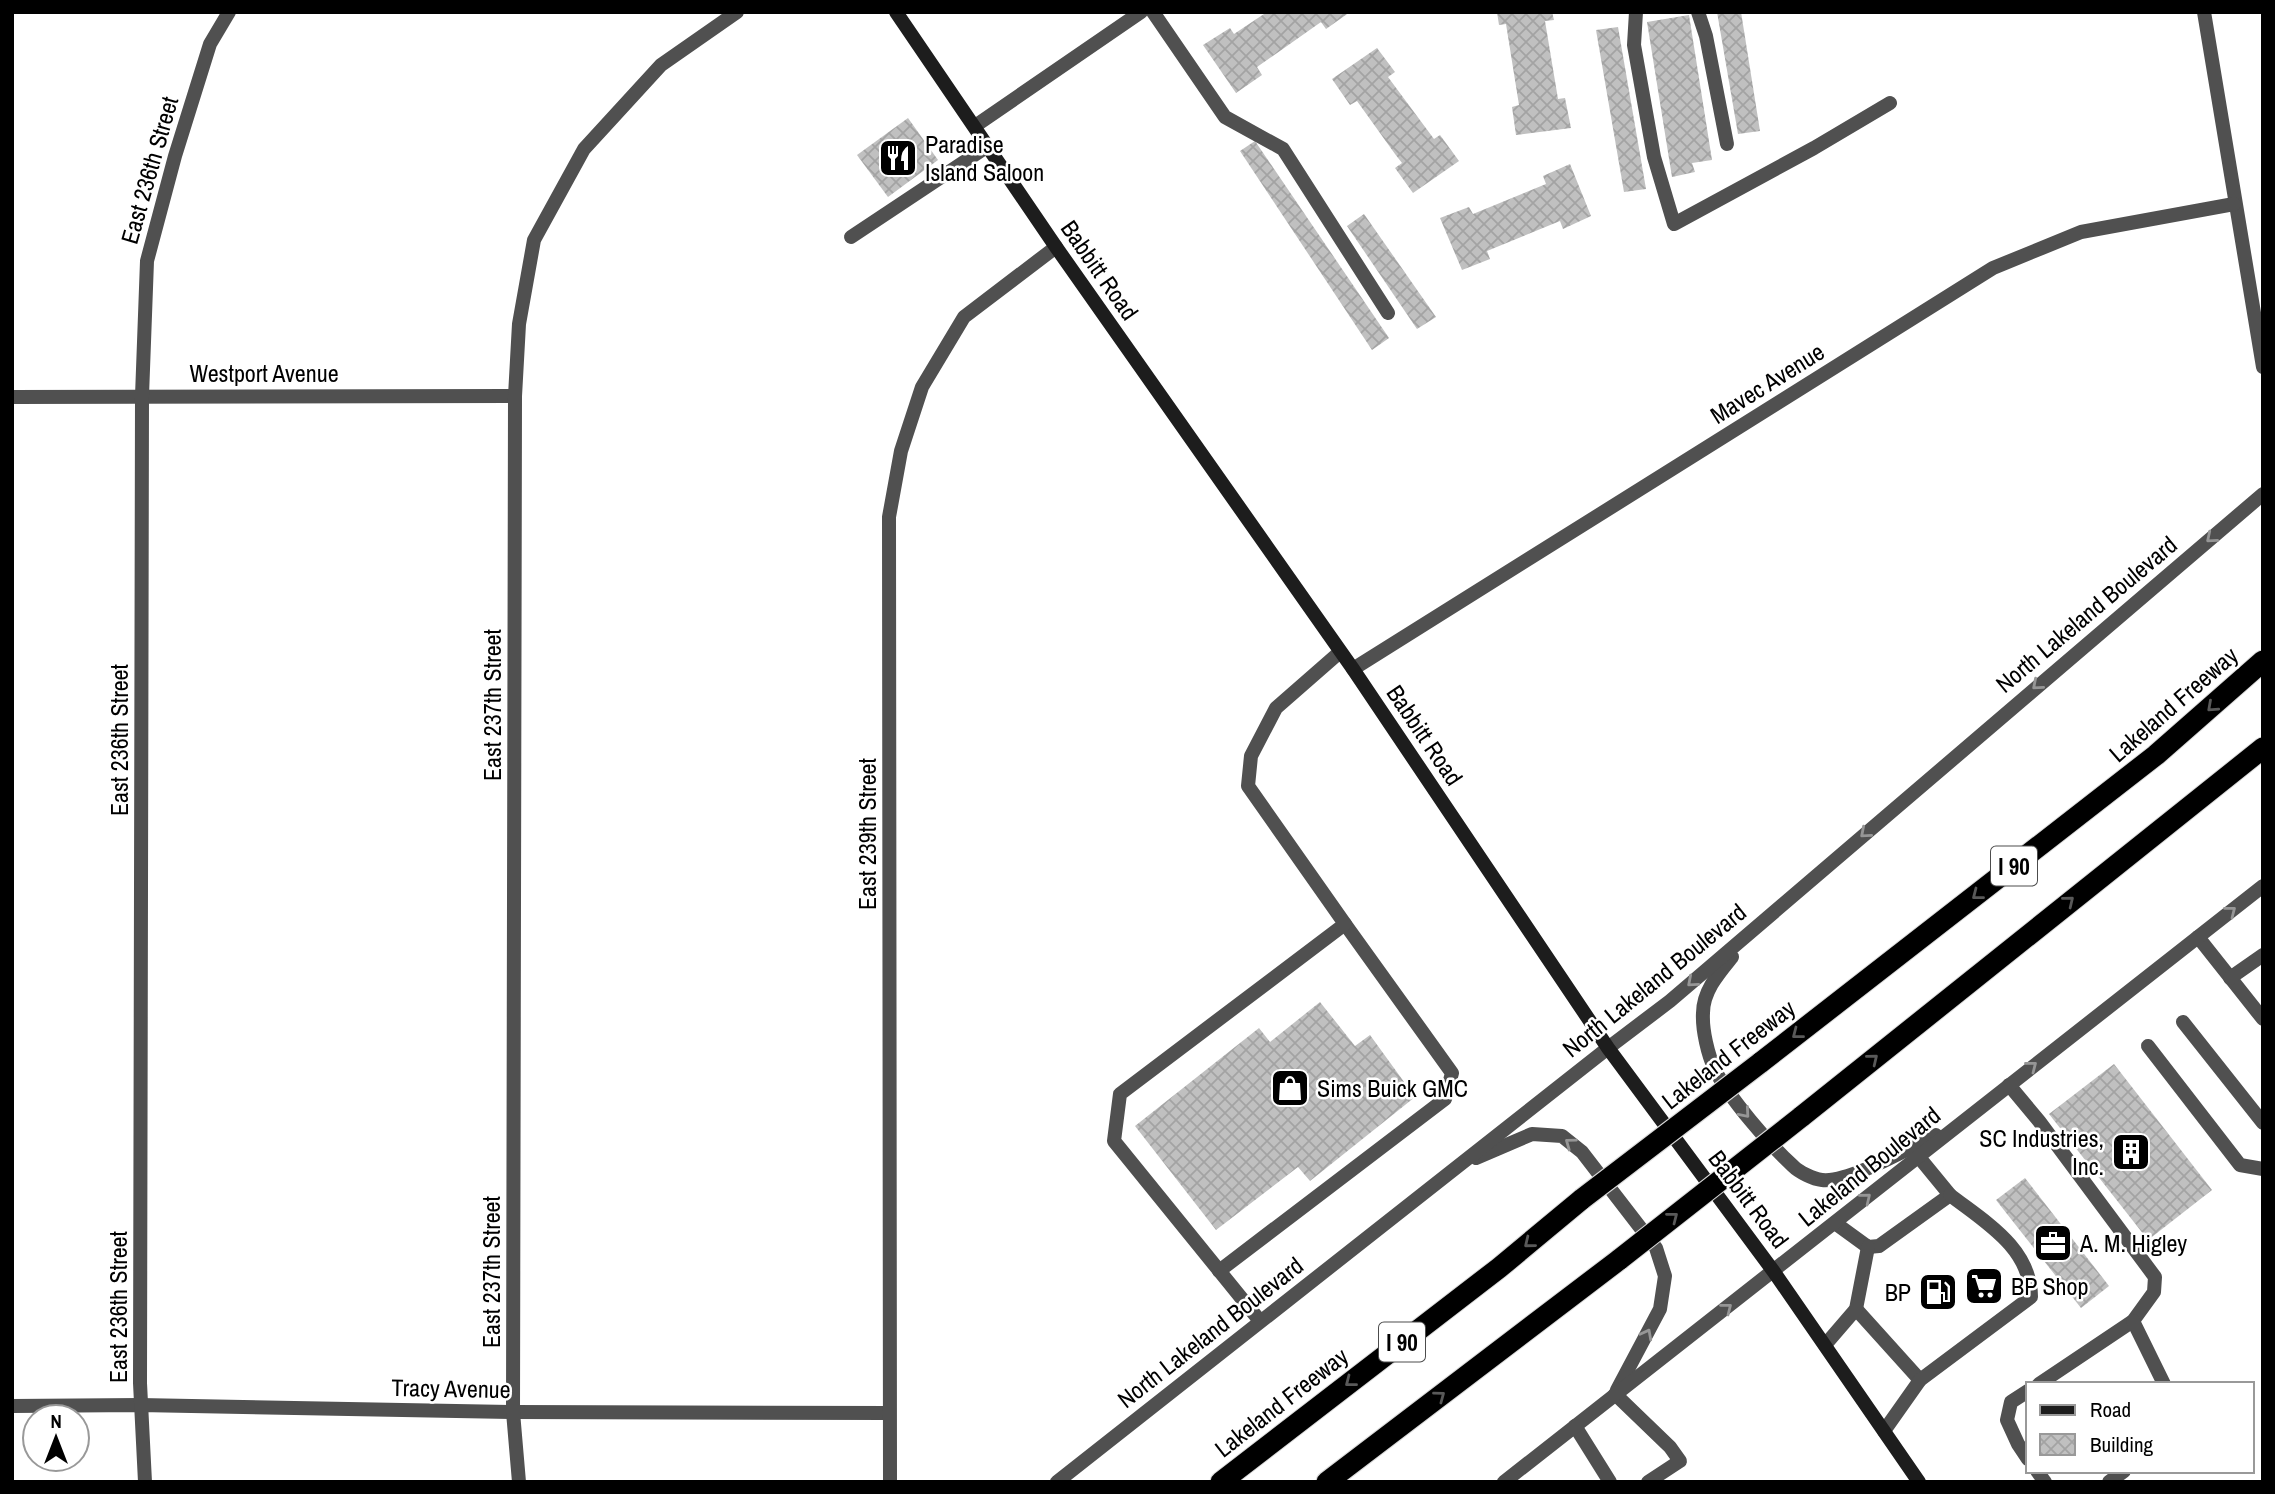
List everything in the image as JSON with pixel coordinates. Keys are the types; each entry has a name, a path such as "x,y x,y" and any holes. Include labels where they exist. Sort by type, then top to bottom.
{"highway":[{"name":"Lakeland Freeway","path":"1221,1482 2156,755 2263,661"},
{"name":"I 90","path":"1327,1482 1620,1259 2263,748"}],"main road":[{"name":"Babbitt Road","path":"896,12 1056,247 1353,669 1608,1048 1774,1272 1919,1482"}],"street":[{"name":"East 236th Street","path":"145,1482 140,1405 142,396 147,261 175,156 210,44 229,12"},
{"name":"East 237th Street","path":"519,1482 513,1412 515,396 519,324 534,240 584,149 661,65 737,12"},
{"path":"975,126 1142,12"},
{"path":"1153,12 1225,117 1283,149 1388,313"},
{"path":"1636,12 1636,57 1654,157 1674,224 1814,148 1890,103"},
{"path":"1698,12 1706,36 1727,144"},
{"path":"2204,12 2263,367"},
{"path":"851,237 988,146"},
{"name":"Mavec Avenue","path":"1353,669 1993,268 2081,232 2234,204"},
{"name":"East 239th Street","path":"890,1482 889,517 901,451 922,387 964,317 1056,247"},
{"name":"Westport Avenue","path":"12,397 515,396"},
{"name":"North Lakeland Boulevard","path":"1057,1482 1670,1001 2263,494"},
{"path":"1219,1271 1445,1099 1452,1073 1248,786 1251,756 1276,708 1340,652"},
{"name":"Lakeland Boulevard","path":"1504,1482 2263,886"},
{"path":"1260,1321 1114,1141 1120,1094 1345,924"},
{"path":"1757,926 1713,981 1702,1012 1705,1034 1715,1070 1735,1101 1795,1169 1820,1180 1838,1179 1862,1171 1959,1124"},
{"path":"2198,937 2263,1019"},
{"path":"2230,978 2263,955"},
{"path":"2183,1022 2263,1123"},
{"path":"2148,1046 2240,1165 2263,1169"},
{"path":"2009,1084 2155,1277 2154,1292 2133,1321 2042,1382"},
{"path":"1459,1165 1532,1134 1562,1136 1582,1152 1656,1248 1665,1276 1660,1309 1615,1394 1671,1447 1680,1461 1648,1482"},
{"path":"1884,1431 1920,1381 2031,1297 2031,1281 2012,1243 1950,1195 1918,1156"},
{"path":"1835,1223 1868,1247 1879,1246 1950,1195"},
{"path":"1825,1345 1856,1309 1868,1247"},
{"path":"1856,1309 1920,1381"},
{"path":"2133,1321 2163,1382"},
{"path":"2026,1392 2011,1402 2007,1420 2026,1456"},
{"name":"Tracy Avenue","path":"12,1406 889,1413"},
{"path":"1575,1426 1610,1482"}],"building":[{"path":"1267,12 1350,12 1326,29 1321,22 1257,67 1262,75 1236,93 1203,45 1230,28 1234,34"},
{"path":"1497,12 1552,12 1554,20 1545,21 1558,99 1565,98 1571,128 1516,135 1512,107 1519,105 1506,24 1499,25"},
{"path":"1717,12 1741,12 1760,131 1738,134"},
{"path":"1689,15 1712,160 1692,163 1695,172 1672,177 1647,22"},
{"path":"1618,27 1646,189 1624,192 1596,30"},
{"path":"1377,48 1395,72 1388,77 1434,139 1440,135 1459,161 1413,193 1395,168 1402,163 1357,101 1350,105 1332,79"},
{"name":"Paradise Island Saloon","path":"908,118 938,160 888,197 857,155"},
{"path":"1255,141 1389,338 1372,350 1240,151"},
{"path":"1570,164 1591,216 1563,229 1560,221 1487,251 1490,259 1462,270 1440,218 1469,207 1473,214 1546,184 1543,176"},
{"path":"1364,214 1436,317 1417,329 1347,226"},
{"path":"1320,1002 1355,1046 1370,1035 1415,1097 1310,1181 1298,1167 1216,1230 1135,1126 1259,1028 1270,1042"},
{"name":"SC Industries, Inc.","path":"2114,1064 2212,1190 2148,1240 2049,1114"},
{"name":"A. M. Higley","path":"2025,1178 2109,1286 2081,1308 1996,1200"}],"place":[{"name":"Paradise Island Saloon","path":"898,158"},
{"name":"Sims Buick GMC","path":"1290,1088"},
{"name":"SC Industries, Inc.","path":"2131,1152"},
{"name":"A. M. Higley","path":"2053,1243"},
{"name":"BP Shop","path":"1984,1286"},
{"name":"BP","path":"1938,1292"}]}
